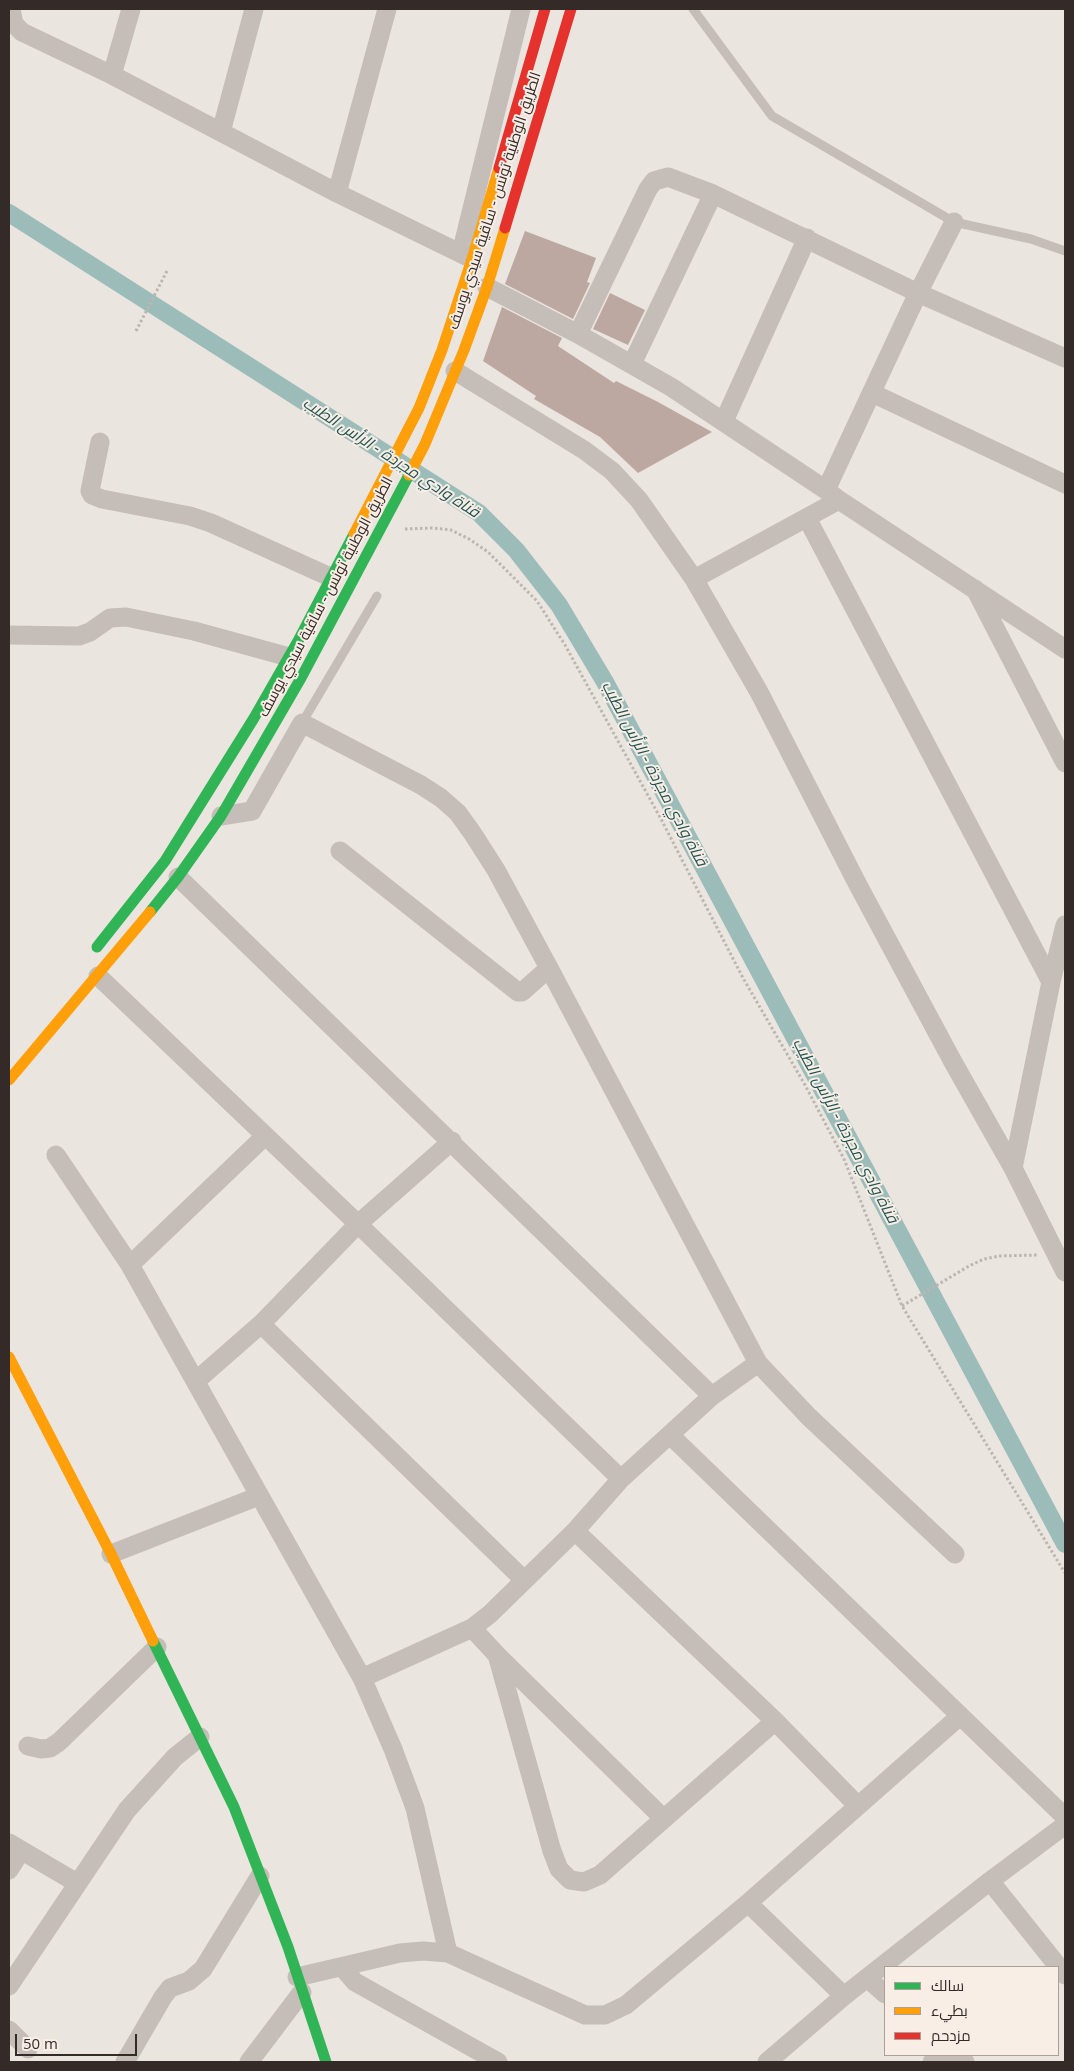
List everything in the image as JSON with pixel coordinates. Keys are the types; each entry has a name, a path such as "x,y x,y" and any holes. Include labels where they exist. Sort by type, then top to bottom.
{"main road":[{"name":"الطريق الوطنية تونس - ساقية سيدي يوسف","path":"88,959 165,861 212,788 289,657 418,408 442,350 467,256 544,9"},
{"name":"الطريق الوطنية تونس - ساقية سيدي يوسف","path":"9,1080 98,976 178,877 221,816 302,678 381,530 425,444 456,371 487,286 571,9"},
{"path":"9,1357 111,1554 234,1807 288,1947 326,2062"}],"street":[{"path":"11,9 14,24 22,32 112,75 337,193 467,256 521,9"},
{"path":"112,75 131,9"},
{"path":"221,132 254,9"},
{"path":"337,193 387,9"},
{"path":"578,334 648,189 654,181 664,177 673,177 807,238 918,293 1065,358"},
{"path":"632,364 713,194"},
{"path":"694,579 807,518 833,495 872,393 918,293 954,222"},
{"path":"724,421 807,238"},
{"path":"487,286 632,364 724,421 1065,649"},
{"path":"456,371 584,450 612,471 639,500 694,579 759,692 913,988 1013,1168 1065,1272"},
{"path":"872,393 1065,484"},
{"path":"100,442 90,491 92,495 102,500 190,516 211,523 330,577"},
{"path":"807,518 1051,982"},
{"path":"974,588 1065,763"},
{"path":"9,635 80,636 90,632 110,618 126,617 194,631 289,657"},
{"path":"221,816 252,812 302,722 421,785 441,798 458,813 496,870 550,968 758,1363 809,1417 955,1554"},
{"path":"340,851 518,992 522,992 550,968"},
{"path":"178,877 452,1141 712,1396"},
{"path":"1013,1168 1051,982 1065,925"},
{"path":"98,976 621,1479"},
{"path":"130,1265 264,1137"},
{"path":"196,1381 261,1324 358,1224 452,1141"},
{"path":"56,1155 130,1265 362,1678 393,1749 415,1808 448,1953"},
{"path":"261,1324 524,1580"},
{"path":"362,1678 472,1628 490,1614 575,1530 621,1479 712,1396 758,1363"},
{"path":"670,1435 1065,1817"},
{"path":"111,1554 259,1496"},
{"path":"575,1530 775,1721 858,1806"},
{"path":"472,1628 497,1655 664,1819"},
{"path":"28,1746 41,1749 50,1748 60,1742 157,1647"},
{"path":"497,1655 552,1851 559,1869 570,1880 584,1882 600,1875 775,1721"},
{"path":"249,2062 299,1985 342,1967 400,1953 423,1951 448,1953 585,2015 605,2016 626,2005 748,1903 960,1716"},
{"path":"9,1986 127,1810 151,1781 175,1757 200,1737"},
{"path":"767,2062 844,1996 990,1881 1065,1825"},
{"path":"9,1870 15,1847 77,1883"},
{"path":"126,2062 170,1988 189,1981 203,1969 260,1876"},
{"path":"990,1881 1055,1966"},
{"path":"748,1903 844,1996"},
{"path":"342,1967 355,1982 498,2062"},
{"path":"867,1978 884,1993"},
{"path":"9,2030 28,2049"}],"lane":[{"path":"693,9 772,116 954,222 1031,239 1065,251"},
{"path":"302,722 377,596"}],"path":[{"path":"136,330 168,269"},
{"path":"381,530 425,528 451,530 488,552 537,601 565,645 661,819 743,978 805,1085 844,1159 902,1306 1065,1574"},
{"path":"902,1306 984,1259 999,1256 1057,1255"}],"building":[{"path":"525,231 596,258 587,282 590,283 573,319 505,284"},
{"path":"610,293 645,310 628,345 593,329"},
{"path":"502,307 562,338 558,346 614,383 616,381 658,402 712,432 638,473 600,437 534,399 536,396 483,361"}],"waterway":[{"name":"قناة وادي مجردة - الرأس الطيب","path":"9,213 479,513 516,550 559,605 605,682 1065,1544"}],"traffic: fast":[{"path":"150,912 178,877 221,816 301,678 409,475"},
{"path":"97,947 165,861 254,718 298,641 354,534"},
{"path":"153,1641 234,1807 288,1947 326,2062"}],"traffic: slow":[{"path":"354,534 419,408 442,350 499,168"},
{"path":"409,475 425,444 464,350 487,287 505,228"},
{"path":"9,1080 150,912"},
{"path":"9,1357 111,1554 153,1641"}],"traffic: jam":[{"path":"499,168 545,9"},
{"path":"505,228 571,9"}]}
